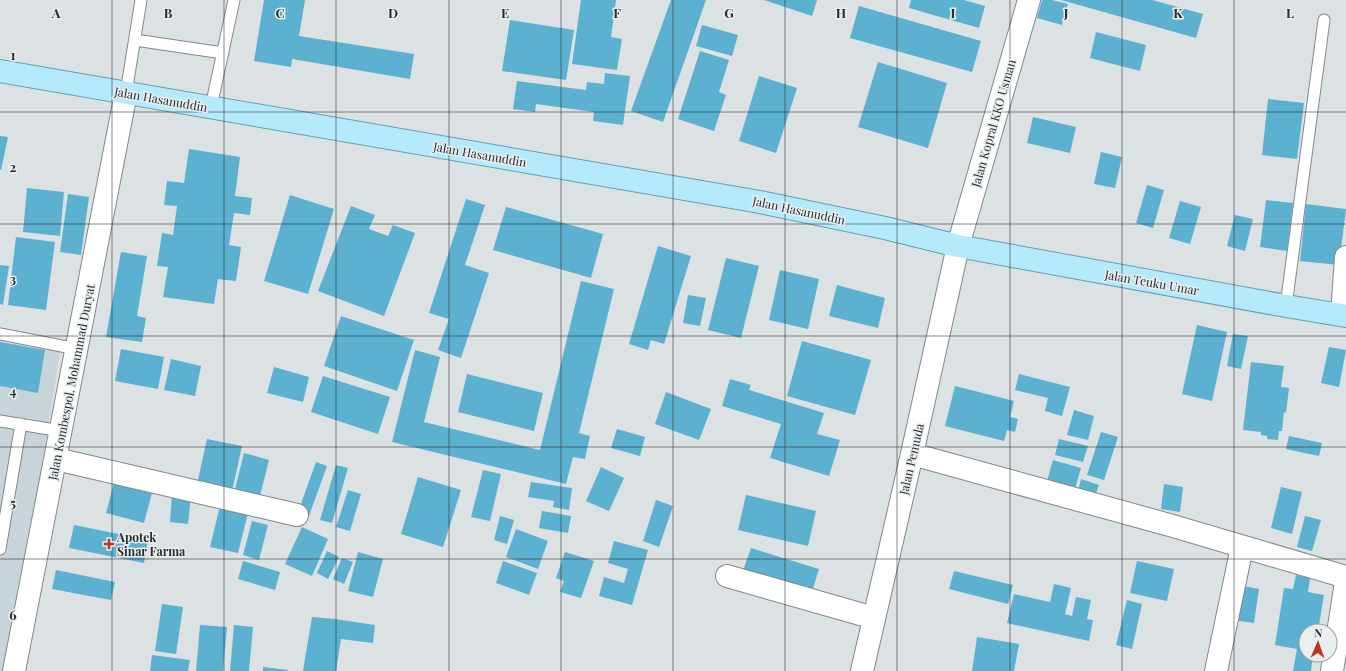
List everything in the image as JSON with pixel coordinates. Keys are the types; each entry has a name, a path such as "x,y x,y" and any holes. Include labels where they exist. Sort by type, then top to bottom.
{"main road":[{"name":"Jalan Hasanuddin","path":"0,71 760,202 885,228 958,246"},
{"name":"Jalan Teuku Umar","path":"958,246 1286,306 1344,315"}],"street":[{"name":"Jalan Kopral KKO Usman","path":"958,246 1029,0"},
{"name":"Jalan Kombespol. Mohammad Duryat","path":"14,671 126,92"},
{"name":"Jalan Pemuda","path":"862,671 958,246"},
{"path":"1344,315 1346,257"},
{"path":"912,454 1173,526 1346,578"},
{"path":"56,459 297,515"},
{"path":"1216,671 1242,546"},
{"path":"727,576 874,618"},
{"path":"1332,671 1346,582"}],"lane":[{"path":"126,92 141,0"},
{"path":"211,108 234,0"},
{"path":"1286,306 1324,20"},
{"path":"135,40 223,52"},
{"path":"0,334 77,348"},
{"path":"0,421 61,431"},
{"path":"0,549 21,424"}],"shaded area":[{"path":"0,341 60,352 9,671 0,671"}],"building":[{"path":"264,0 305,0 299,36 414,54 410,79 292,59 291,67 254,61"},
{"path":"581,0 616,0 611,37 622,39 617,70 572,64"},
{"path":"671,0 706,0 663,122 631,111"},
{"path":"764,0 817,0 812,16"},
{"path":"911,0 964,0 985,6 979,28 909,8"},
{"path":"1042,0 1052,0 1068,4 1062,25 1037,18"},
{"path":"1061,0 1152,0 1203,14 1196,38"},
{"path":"859,6 981,41 972,72 850,38"},
{"path":"510,20 574,30 566,80 502,71"},
{"path":"702,25 738,35 732,56 696,46"},
{"path":"1096,32 1146,45 1140,71 1090,58"},
{"path":"700,51 729,60 719,92 726,95 714,131 678,119"},
{"path":"878,62 947,83 928,148 858,127"},
{"path":"605,73 630,76 623,125 593,121 594,112 536,104 535,112 513,109 517,81 586,90 587,82 604,84"},
{"path":"759,76 797,88 776,153 739,141"},
{"path":"1268,99 1304,103 1297,159 1262,155"},
{"path":"1033,117 1076,127 1070,153 1027,143"},
{"path":"0,136 8,137 1,170 0,169"},
{"path":"189,149 240,157 235,196 252,198 250,215 234,213 229,245 241,247 236,281 218,279 214,304 163,297 168,267 157,266 162,233 173,235 177,206 164,205 167,181 184,183"},
{"path":"1101,152 1122,157 1115,188 1094,184"},
{"path":"1147,185 1164,190 1153,228 1136,223"},
{"path":"27,188 64,192 60,236 23,232"},
{"path":"68,194 89,197 81,255 60,252"},
{"path":"290,195 334,209 308,294 264,281"},
{"path":"466,199 485,205 465,265 489,273 461,358 438,350 449,319 429,313"},
{"path":"1266,200 1293,203 1287,251 1260,247"},
{"path":"1180,201 1201,207 1190,244 1169,238"},
{"path":"1306,204 1346,209 1339,265 1300,261"},
{"path":"351,206 375,215 369,229 388,236 393,225 415,233 384,316 318,291"},
{"path":"506,207 603,234 591,278 493,250"},
{"path":"1235,215 1253,219 1245,251 1227,246"},
{"path":"16,237 55,242 46,310 8,305"},
{"path":"658,246 691,256 664,344 651,340 648,350 629,344"},
{"path":"121,252 147,256 137,316 146,318 142,342 106,337"},
{"path":"726,258 759,266 741,338 708,330"},
{"path":"0,265 9,266 3,305 0,304"},
{"path":"780,270 819,279 808,329 769,320"},
{"path":"581,281 614,289 579,433 590,436 585,459 573,457 566,484 392,442 415,350 440,357 424,422 540,450"},
{"path":"837,285 885,298 878,328 829,316"},
{"path":"688,295 706,298 700,326 683,323"},
{"path":"341,316 414,340 397,391 324,366"},
{"path":"1197,325 1227,332 1212,401 1182,394"},
{"path":"1233,334 1248,336 1241,369 1227,366"},
{"path":"802,341 871,360 855,415 787,396"},
{"path":"0,342 45,350 38,393 0,386"},
{"path":"1329,347 1346,350 1339,387 1321,383"},
{"path":"121,349 164,357 158,389 115,381"},
{"path":"171,359 201,366 195,396 164,390"},
{"path":"1251,362 1284,366 1281,387 1289,388 1286,413 1284,412 1282,431 1279,431 1278,440 1267,439 1267,436 1261,435 1261,432 1243,430"},
{"path":"274,367 309,377 303,402 267,393"},
{"path":"467,374 543,393 534,431 458,412"},
{"path":"1019,374 1070,387 1062,416 1045,411 1048,398 1015,390"},
{"path":"323,376 390,397 378,434 311,412"},
{"path":"730,379 751,385 749,390 824,413 817,434 840,440 829,476 770,458 781,424 722,406"},
{"path":"955,386 1014,401 1010,417 1018,419 1015,432 1007,430 1004,441 945,426"},
{"path":"666,392 711,409 699,440 655,424"},
{"path":"1074,410 1094,416 1088,440 1067,435"},
{"path":"617,429 645,437 640,456 611,448"},
{"path":"1101,432 1118,437 1104,480 1087,475"},
{"path":"1289,436 1322,443 1319,456 1286,449"},
{"path":"207,439 242,446 231,496 196,489"},
{"path":"1059,439 1088,446 1083,462 1055,455"},
{"path":"244,453 269,460 260,496 235,489"},
{"path":"1053,460 1081,468 1075,489 1047,481"},
{"path":"316,462 327,466 309,516 298,512"},
{"path":"336,465 348,468 332,523 320,520"},
{"path":"601,467 624,478 609,511 586,501"},
{"path":"483,470 501,474 490,521 471,517"},
{"path":"418,477 461,490 443,547 401,534"},
{"path":"115,479 153,489 144,523 106,513"},
{"path":"1081,479 1099,485 1095,496 1078,491"},
{"path":"531,482 572,488 569,510 553,507 554,501 528,497"},
{"path":"1164,484 1183,487 1180,512 1161,509"},
{"path":"1281,487 1302,492 1292,534 1271,528"},
{"path":"348,490 361,494 350,531 336,527"},
{"path":"172,494 191,495 188,524 170,522"},
{"path":"746,495 816,511 808,546 738,530"},
{"path":"656,500 673,506 659,547 643,541"},
{"path":"220,506 248,513 238,553 210,547"},
{"path":"542,511 571,516 568,533 539,528"},
{"path":"500,516 514,520 507,544 494,540"},
{"path":"1305,516 1321,520 1312,551 1297,547"},
{"path":"252,521 268,525 259,560 243,555"},
{"name":"Apotek Sinar Farma","path":"74,525 148,540 144,563 69,548"},
{"path":"302,527 328,539 312,576 285,564"},
{"path":"516,529 548,541 538,569 506,557"},
{"path":"614,541 648,550 632,605 599,596 604,577 624,583 628,569 608,563"},
{"path":"751,548 819,569 812,592 743,571"},
{"path":"327,551 339,557 328,579 317,573"},
{"path":"358,552 383,559 373,597 348,591"},
{"path":"565,552 594,561 581,598 560,592 564,581 556,578"},
{"path":"342,558 353,562 344,584 333,579"},
{"path":"243,561 280,572 275,590 238,579"},
{"path":"503,561 537,573 529,595 496,583"},
{"path":"1137,561 1174,569 1167,601 1130,593"},
{"path":"56,570 115,582 111,600 52,589"},
{"path":"954,571 1013,585 1008,604 949,589"},
{"path":"1296,575 1310,578 1308,592 1324,595 1319,623 1298,623 1298,663 1312,663 1311,671 1293,671 1297,649 1275,645 1284,588 1293,589"},
{"path":"1054,584 1071,588 1065,614 1072,616 1076,597 1091,600 1087,619 1093,620 1089,641 1007,623 1014,594 1050,602"},
{"path":"1239,585 1259,589 1254,623 1233,620"},
{"path":"1127,600 1142,604 1132,649 1116,645"},
{"path":"162,604 183,607 176,654 155,651"},
{"path":"312,617 375,625 373,643 341,639 336,671 303,671"},
{"path":"200,625 227,627 223,671 196,671"},
{"path":"234,625 253,627 249,671 230,671"},
{"path":"977,637 1019,644 1014,671 972,671"},
{"path":"152,655 190,660 188,671 150,671"},
{"path":"263,667 288,670 288,671 263,671"}],"place":[{"name":"Apotek Sinar Farma","path":"109,544"}]}
